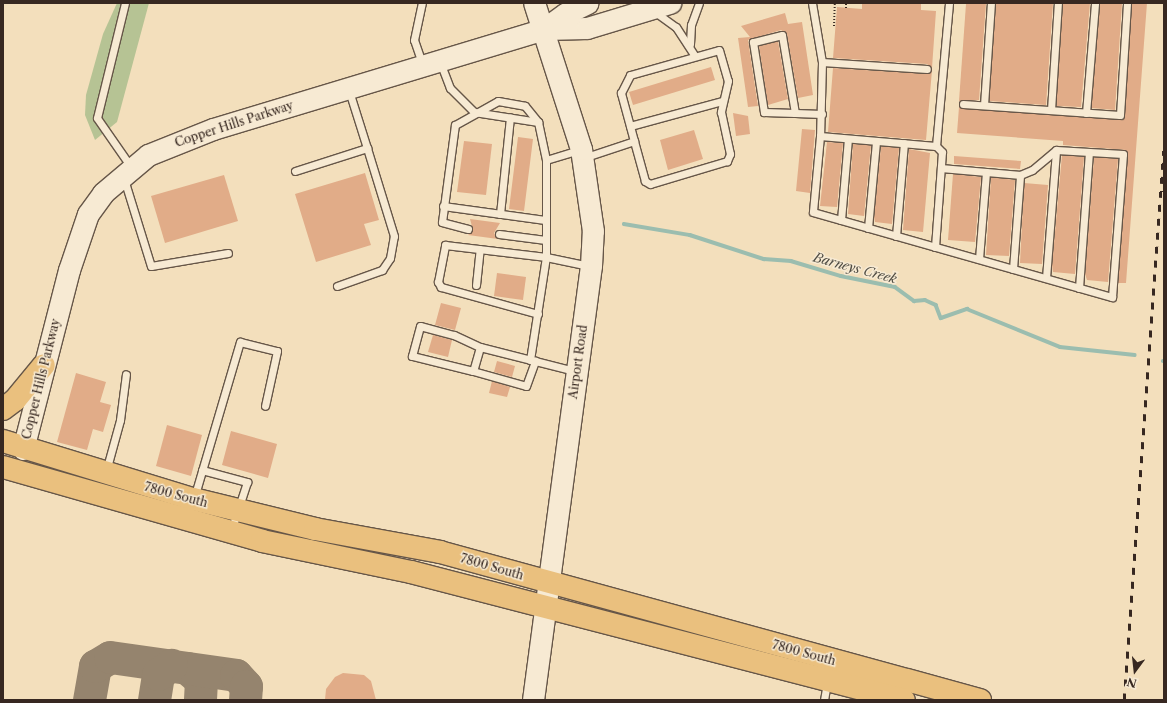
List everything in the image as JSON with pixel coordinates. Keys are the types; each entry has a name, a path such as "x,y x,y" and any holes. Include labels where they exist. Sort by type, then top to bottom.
{"main road":[{"name":"Airport Road","path":"533,700 591,266 592,214 582,154 544,29 534,3"},
{"name":"Copper Hills Parkway","path":"544,29 565,14 588,3"},
{"name":"Copper Hills Parkway","path":"10,448 44,365 88,214 126,171 179,140 544,29 587,28 670,3"},
{"path":"3,409 15,400 44,365"},
{"name":"7800 South","path":"10,448 105,475 189,510 231,533 411,572 546,608 826,690 904,700"},
{"name":"7800 South","path":"3,468 189,510 238,511 440,552 549,584 933,691 980,700"}],"lane":[{"path":"125,3 97,118 126,171 150,266 228,253"},
{"path":"422,3 414,40 450,88 474,112 538,122"},
{"path":"690,44 691,25 699,3"},
{"path":"812,3 822,62 822,114 813,212 1112,297 1123,154 1056,150 1032,170 1020,175 941,168"},
{"path":"936,146 949,3"},
{"path":"984,105 991,3"},
{"path":"1051,110 1058,3"},
{"path":"1086,113 1095,3"},
{"path":"964,104 1120,115 1127,3"},
{"path":"648,9 668,20 690,44 694,55"},
{"path":"795,113 782,35 752,42 764,112 822,114"},
{"path":"716,49 721,52 728,82 722,101 721,112 730,154 727,161 650,184 645,181 621,93 625,80 640,71 694,55 716,49"},
{"path":"822,62 927,69"},
{"path":"338,286 382,270 390,258 394,236 349,88"},
{"path":"630,126 722,101"},
{"path":"468,229 444,224 443,206 455,125 492,102 519,104 531,109 538,122 546,160 546,257 532,360 526,386 412,356 420,326 480,347 532,360 577,372"},
{"path":"500,214 510,118"},
{"path":"820,136 936,146 942,152 936,247"},
{"path":"841,220 848,139"},
{"path":"546,160 582,154 634,141"},
{"path":"868,228 876,141"},
{"path":"896,236 904,143"},
{"path":"295,171 367,148"},
{"path":"1046,278 1056,150"},
{"path":"1079,288 1089,152"},
{"path":"979,259 986,172"},
{"path":"1013,269 1020,175"},
{"path":"443,206 546,220"},
{"path":"499,234 546,240"},
{"path":"538,314 441,287 438,282 445,245 546,257 591,266"},
{"path":"476,285 480,249"},
{"path":"189,510 240,342 277,351 265,406"},
{"path":"473,371 480,347"},
{"path":"105,475 120,420 126,374"},
{"path":"202,470 247,482 231,533"}],"path":[{"path":"834,26 836,3"},
{"path":"846,3 846,8"}],"green space":[{"path":"117,3 149,3 117,122 95,140 85,115 86,95 103,34"}],"building":[{"path":"862,3 921,3 921,10 936,11 932,68 927,64 833,58 837,7 862,9"},
{"path":"986,3 979,100 959,101 966,4"},
{"path":"996,3 1053,3 1046,105 989,101"},
{"path":"1063,3 1090,3 1081,107 1056,106"},
{"path":"1100,3 1122,3 1115,110 1091,108"},
{"path":"1132,3 1147,3 1126,283 1118,283 1126,150 1063,145 1063,141 957,133 959,107 1123,119"},
{"path":"785,13 788,24 802,22 813,95 798,98 787,34 781,30 748,40 758,106 748,107 738,38 750,37 741,26"},
{"path":"778,41 788,99 768,105 759,46"},
{"path":"711,67 715,80 633,105 629,92"},
{"path":"833,68 927,74 932,70 926,140 828,132"},
{"path":"733,113 748,116 750,134 736,136"},
{"path":"802,129 815,130 810,193 796,191"},
{"path":"694,130 703,159 668,170 660,140"},
{"path":"518,137 533,139 524,211 509,209"},
{"path":"464,141 492,144 486,195 457,192"},
{"path":"827,142 843,143 837,207 820,206"},
{"path":"853,144 871,145 864,216 848,214"},
{"path":"881,146 899,148 892,224 875,222 874,217"},
{"path":"909,149 930,153 923,232 903,230"},
{"path":"1062,155 1084,157 1075,274 1053,272 1052,265"},
{"path":"954,156 1021,161 1020,169 954,164"},
{"path":"1094,157 1118,159 1108,282 1087,280 1085,274"},
{"path":"365,173 379,220 364,224 371,245 316,262 295,194"},
{"path":"953,174 981,177 975,242 948,240"},
{"path":"224,175 238,221 165,243 151,196"},
{"path":"991,177 1015,180 1009,256 986,255"},
{"path":"1024,183 1048,185 1042,264 1020,263"},
{"path":"470,219 500,223 494,233 498,239 468,235 473,230"},
{"path":"497,273 526,277 523,300 494,296"},
{"path":"441,303 461,308 455,330 435,325"},
{"path":"433,335 452,340 448,357 428,352"},
{"path":"497,361 515,366 512,377 494,372"},
{"path":"76,373 106,382 100,402 111,405 103,432 93,429 87,450 57,442"},
{"path":"492,381 510,387 507,397 489,393"},
{"path":"167,425 202,435 191,476 156,466"},
{"path":"231,431 277,444 268,478 222,465"},
{"path":"343,673 364,675 371,681 376,700 325,700 326,689 335,677"}],"waterway":[{"name":"Barneys Creek","path":"624,224 690,235 764,259 791,261 841,276 895,287 914,301 925,300 936,305 941,318 967,309 1060,347 1135,355"}],"taxiway":[{"path":"89,700 95,666 110,657 236,675 246,686 245,700"},
{"path":"154,700 158,674 171,665"},
{"path":"187,668 201,680 200,700"}],"railway":[{"path":"1124,700 1164,150"}]}
